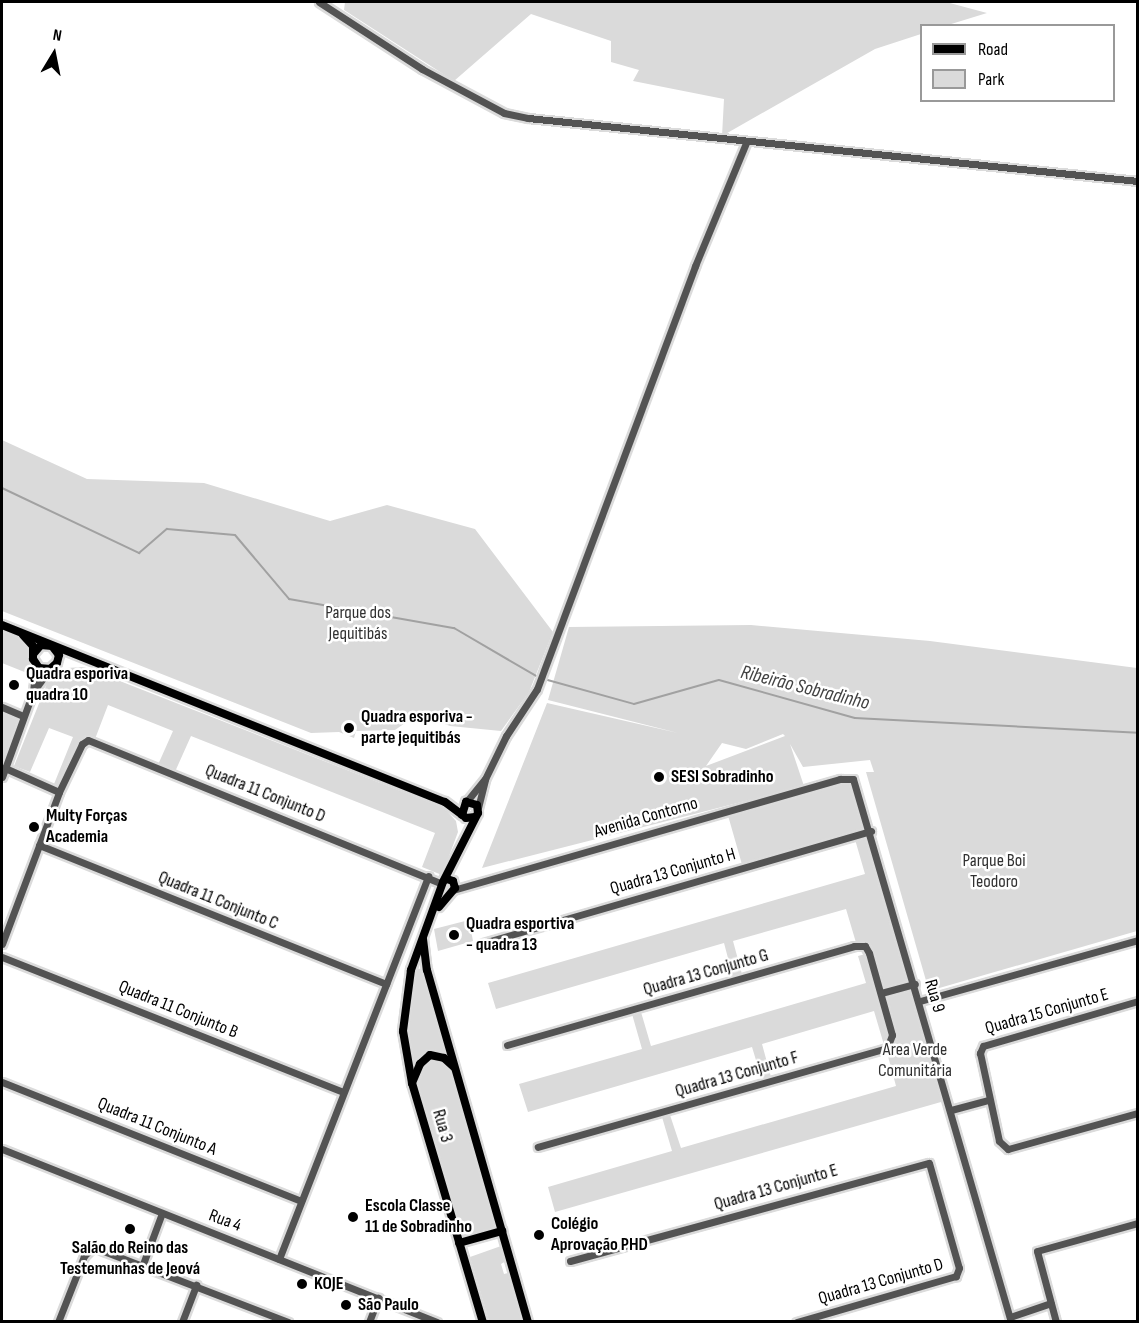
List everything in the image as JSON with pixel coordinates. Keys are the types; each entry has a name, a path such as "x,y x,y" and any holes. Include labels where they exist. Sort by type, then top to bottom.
{"main road":[{"path":"2,625 445,802 463,816 475,818"},
{"path":"21,633 34,653 36,665 50,669 57,663 83,659"},
{"path":"34,653 41,645 52,646 57,651 57,663"},
{"path":"445,802 466,802 479,806 459,849 449,885"},
{"path":"465,834 463,816 466,802"},
{"name":"Rua 3","path":"449,885 423,936 411,970 403,1010 412,1083 483,1322"},
{"name":"Rua 3","path":"423,936 428,970 528,1322"},
{"path":"411,970 428,970"},
{"path":"412,1083 420,1064 430,1055 444,1058 457,1070"},
{"path":"459,1244 502,1231"}],"street":[{"path":"319,2 422,69 504,112 557,122 746,143 1137,181"},
{"path":"466,802 485,779 507,736 537,689 695,266 746,143"},
{"path":"33,692 36,665"},
{"path":"2,777 33,692 50,669"},
{"path":"2,707 23,716"},
{"name":"Quadra 11 Conjunto D","path":"59,792 82,744 90,741 449,885"},
{"path":"2,944 59,792 5,768"},
{"path":"479,806 485,779"},
{"name":"Avenida Contorno","path":"449,885 479,884 840,779 857,782"},
{"name":"Rua 9","path":"857,782 1011,1319"},
{"name":"Quadra 13 Conjunto H","path":"483,943 871,831"},
{"name":"Quadra 11 Conjunto C","path":"39,845 386,984"},
{"path":"279,1258 428,876"},
{"path":"920,1001 1137,940"},
{"name":"Quadra 13 Conjunto G","path":"507,1045 859,945 868,948 881,993"},
{"name":"Quadra 11 Conjunto B","path":"2,957 343,1092"},
{"path":"881,993 915,984"},
{"name":"Quadra 13 Conjunto F","path":"538,1147 887,1048 892,1035 881,993"},
{"name":"Quadra 15 Conjunto E","path":"988,1100 982,1047 1137,1001"},
{"name":"Quadra 11 Conjunto A","path":"2,1082 301,1201"},
{"path":"951,1110 988,1100 999,1141 1012,1149 1137,1113"},
{"name":"Rua 4","path":"2,1149 437,1322"},
{"name":"Quadra 13 Conjunto E","path":"570,1261 924,1162 930,1166 947,1225"},
{"path":"143,1264 162,1213"},
{"path":"1056,1322 1037,1251 1137,1223"},
{"name":"Quadra 13 Conjunto D","path":"797,1322 956,1276 959,1268 947,1225"},
{"path":"58,1322 84,1256 90,1248 98,1247 288,1322"},
{"path":"182,1322 196,1285"},
{"path":"369,1322 378,1298"},
{"path":"1011,1319 1051,1304"},
{"path":"477,1322 481,1312"}],"green space":[{"path":"345,2 946,2 987,13 951,24 920,24 920,34 875,49 722,136 724,99 633,81 639,70 611,62 611,41 531,14 454,81 344,10"},
{"name":"Parque dos Jequitibás","path":"2,440 87,479 204,483 330,521 387,505 475,529 553,632 529,692 501,731 450,726 418,714 395,730 356,731 354,738 339,732 311,733 2,611"},
{"name":"Parque Boi Teodoro","path":"751,625 930,641 1137,668 1137,931 929,991 866,772 874,772 870,760 803,767 790,744 804,786 482,868 547,703 678,733 548,700 569,627","holes":["783,734 785,736 706,766 722,743 746,749"]},
{"path":"2,627 20,634 30,645 32,675 2,663"},
{"path":"84,667 444,808 456,821 458,832 442,875 422,867 435,833 191,736 174,774 157,767 173,731 108,705 95,739 88,740 59,792 52,789 73,737 49,728 30,772 14,766 48,681 67,668"},
{"path":"2,710 19,716 2,763"},
{"name":"Area Verde Comunitária","path":"840,779 853,779 948,1100 555,1212 548,1187 672,1151 662,1117 670,1115 681,1148 896,1086 886,1049 891,1043 884,1045 874,1011 762,1044 771,1077 762,1080 752,1047 528,1112 519,1084 642,1049 632,1014 641,1012 651,1046 866,983 858,956 869,953 857,946 846,909 733,941 743,978 734,981 724,943 496,1009 488,983 865,874 854,836 743,868 727,812"},
{"name":"Quadra esportiva - quadra 13","path":"469,920 473,941 438,951 434,929"},
{"path":"415,968 427,970 502,1231 459,1243 412,1083 403,1031"},
{"path":"501,1246 506,1261 501,1264 504,1274 508,1273 522,1321 489,1321 470,1257"}],"waterway":[{"name":"Ribeirão Sobradinho","path":"2,488 139,553 167,529 235,535 289,599 454,628 538,677"},
{"name":"Ribeirão Sobradinho","path":"544,679 634,704 719,680 855,718 1138,733"}],"place":[{"name":"Quadra esporiva quadra 10","path":"14,685"},
{"name":"Quadra esporiva - parte jequitibás","path":"349,728"},
{"name":"SESI Sobradinho","path":"659,777"},
{"name":"Multy Forças Academia","path":"34,827"},
{"name":"Quadra esportiva - quadra 13","path":"454,935"},
{"name":"Escola Classe 11 de Sobradinho","path":"353,1217"},
{"name":"Salão do Reino das Testemunhas de Jeová","path":"130,1229"},
{"name":"Colégio Aprovação PHD","path":"539,1235"},
{"name":"KOJE","path":"302,1284"},
{"name":"São Paulo","path":"346,1305"}]}
